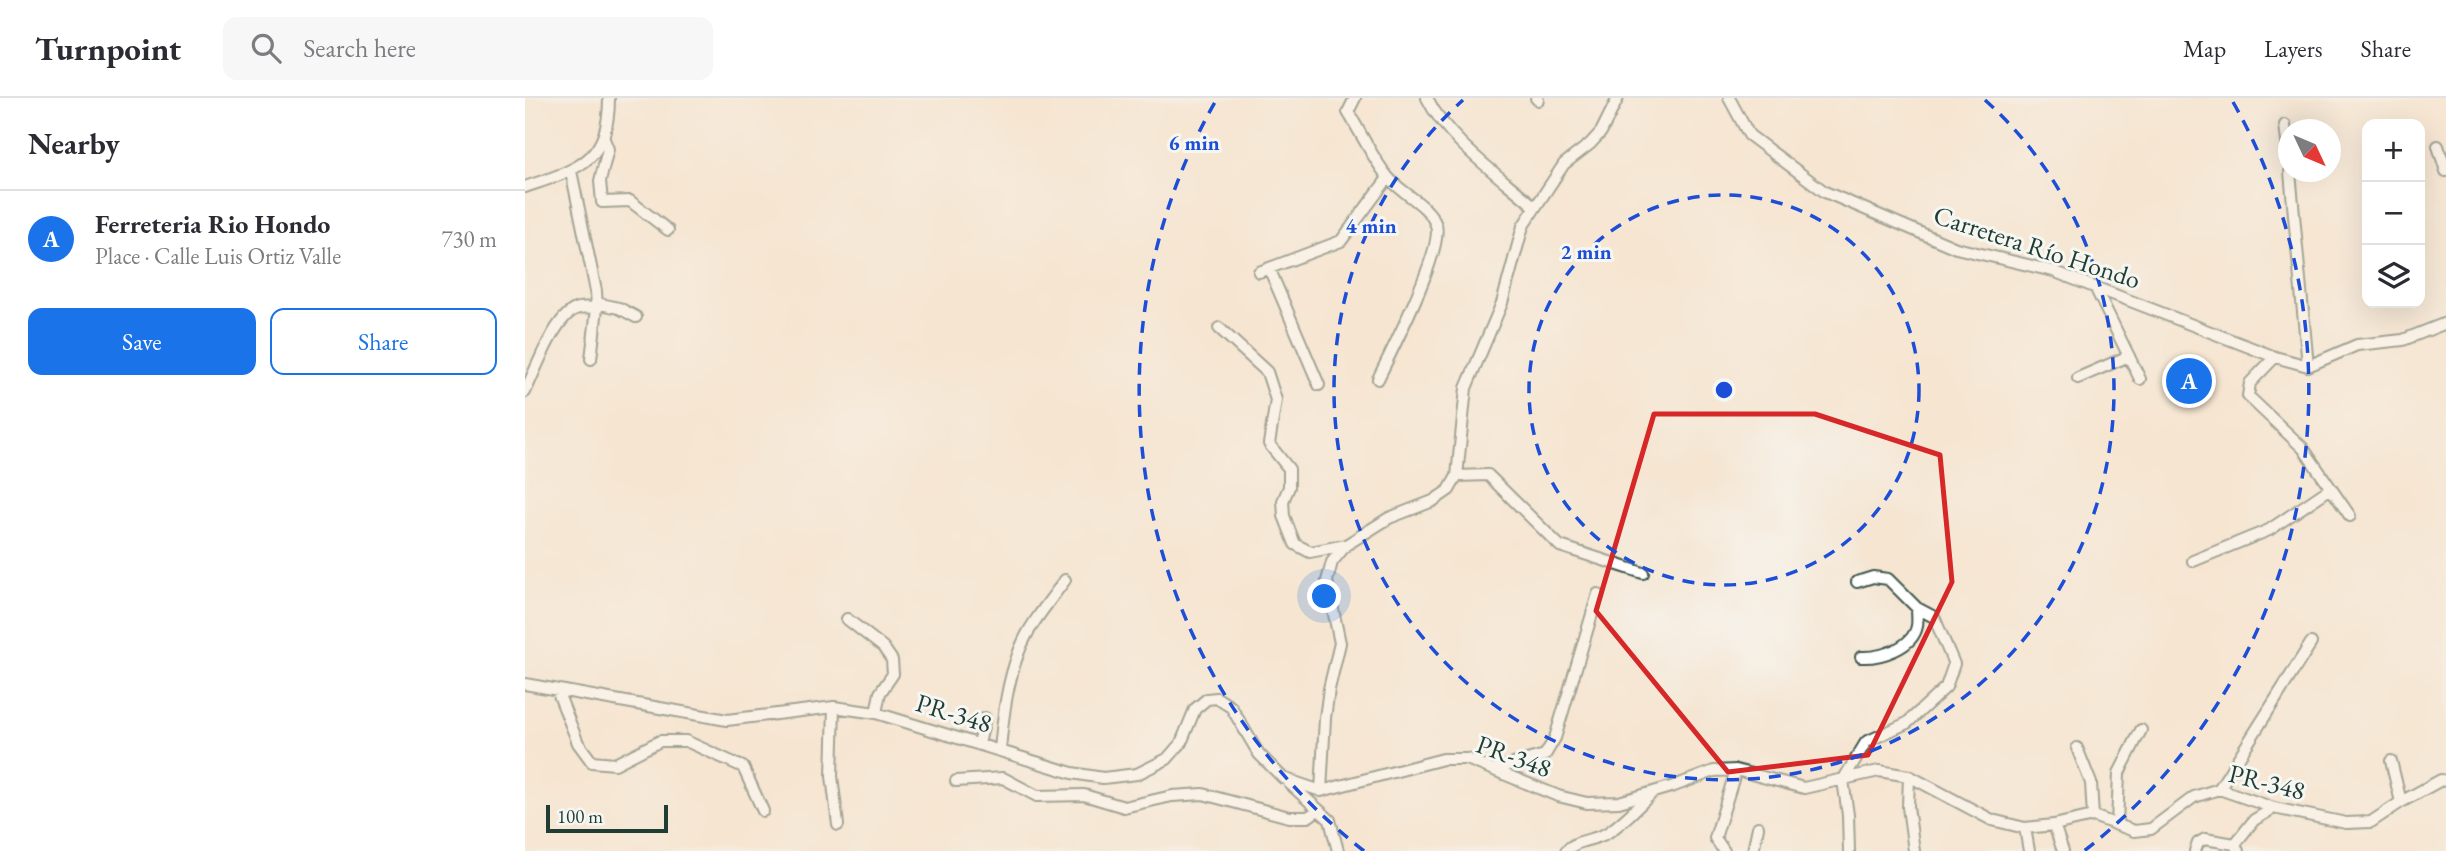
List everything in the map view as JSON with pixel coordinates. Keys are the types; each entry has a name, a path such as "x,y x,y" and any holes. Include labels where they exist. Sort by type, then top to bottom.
{"street":[{"path":"525,187 583,164 604,139 609,122 609,98"},
{"path":"1355,98 1348,112 1388,178 1431,216 1437,227 1436,240 1420,292 1378,379"},
{"path":"1427,98 1458,139 1535,207"},
{"path":"1321,791 1327,698 1340,643 1327,581 1332,562 1346,545 1389,518 1433,501 1450,490 1457,476 1466,387 1502,303 1523,226 1564,164 1590,144 1601,131 1618,98"},
{"name":"Carretera Río Hondo","path":"1729,98 1749,135 1825,192 1956,248 2053,271 2275,357 2308,366"},
{"path":"604,139 608,149 600,181 602,202 630,201 668,230"},
{"path":"2438,146 2446,171"},
{"path":"571,171 594,278 596,306 591,359"},
{"path":"1319,385 1264,270 1341,241 1388,178"},
{"path":"2291,182 2308,366 2357,345 2403,340 2446,323"},
{"path":"2095,286 2140,379"},
{"path":"525,392 540,356 566,314 578,308 596,306 619,308 635,317"},
{"path":"1219,328 1267,372 1276,400 1269,444 1289,469 1289,487 1283,501 1284,516 1295,544 1310,552 1346,545"},
{"path":"2078,378 2129,356"},
{"path":"2275,357 2250,383 2248,396 2303,448 2350,516"},
{"path":"1457,476 1488,475 1560,546 1643,573"},
{"path":"2193,561 2269,530 2331,488"},
{"path":"1849,851 1843,780 1866,742 1907,723 1946,687 1954,664 1934,617 1917,608 1888,579 1873,577 1857,582"},
{"path":"1000,751 1005,701 1020,649 1031,627 1065,580"},
{"path":"1495,769 1545,755 1555,738 1598,594"},
{"path":"1861,657 1870,657 1907,643 1917,628 1917,608"},
{"path":"847,619 883,647 892,660 893,674 880,692 876,713"},
{"path":"2219,789 2311,643"},
{"name":"PR-348","path":"525,684 727,720 834,707 876,713 1072,773 1103,778 1137,774 1167,759 1181,743 1195,709 1207,699 1217,698 1231,707 1259,754 1283,778 1321,791 1443,759 1467,759 1557,796 1587,803 1619,802 1714,771 1736,771 1804,788 1879,771 1909,776 1992,820 2025,828 2093,816 2134,831 2151,829 2194,797 2219,789 2274,808 2346,823 2371,822 2441,780 2446,781"},
{"path":"557,690 579,743 592,762 615,764 660,741 686,741 743,767 764,811"},
{"path":"834,707 832,776 838,825"},
{"path":"979,744 985,718"},
{"path":"2116,825 2119,774 2141,730"},
{"path":"2077,748 2091,783 2093,816"},
{"path":"2391,761 2401,802"},
{"path":"1724,851 1716,838 1736,771"},
{"path":"1909,776 1908,807 1914,851"},
{"path":"955,781 1003,778 1037,796 1084,795 1124,807 1172,796 1203,794 1289,817 1308,817 1318,810"},
{"path":"1283,778 1331,820 1338,851"},
{"path":"1566,851 1572,844 1605,834 1629,816 1652,793"},
{"path":"2195,851 2198,843 2205,839 2236,847 2254,820 2274,808"},
{"path":"2054,825 2063,851"},
{"path":"1753,851 1758,827"},
{"path":"2025,828 2029,851"}],"highlighted area":[{"path":"1654,414 1815,414 1940,455 1952,582 1868,755 1728,772 1596,611"}],"place":[{"name":"Ferreteria Rio Hondo","path":"2189,381"}]}
